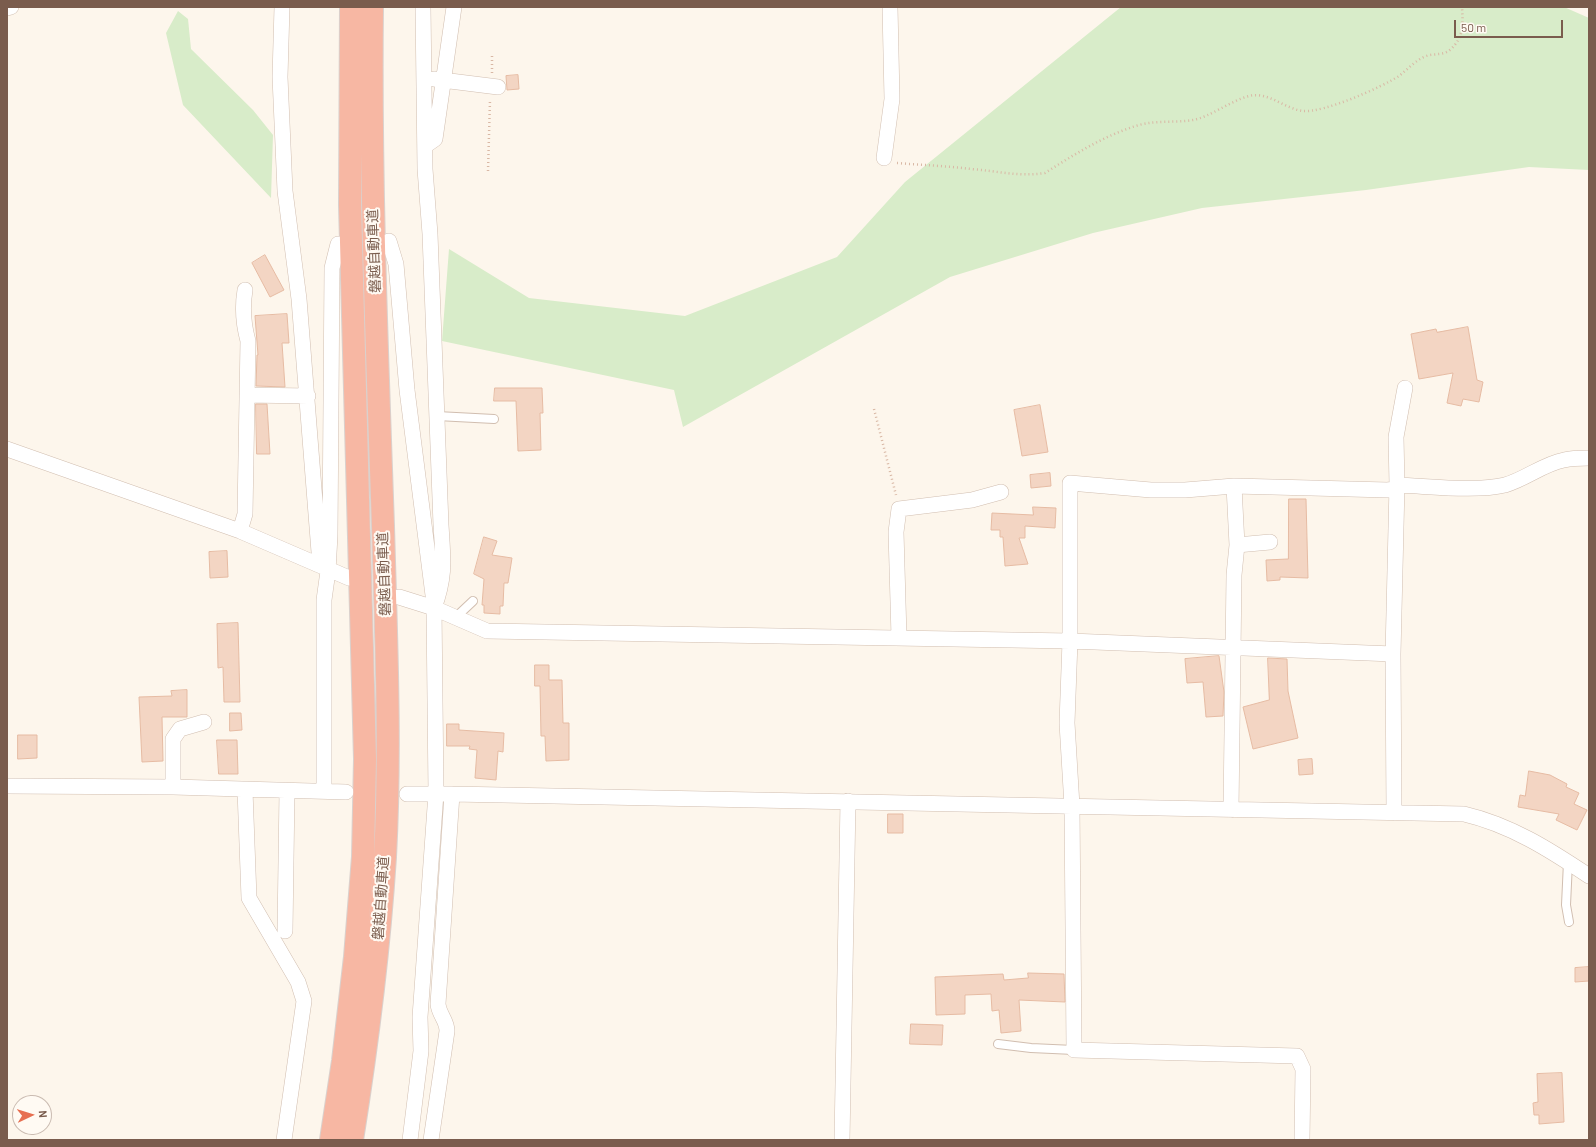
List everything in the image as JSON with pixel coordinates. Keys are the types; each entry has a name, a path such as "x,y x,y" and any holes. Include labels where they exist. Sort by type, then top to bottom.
{"highway":[{"name":"磐越自動車道","path":"331,1140 343,1061 355,957 363,857 365,759 350,205 351,7"},
{"name":"磐越自動車道","path":"352,1140 364,1064 377,959 385,855 387,770 386,619 373,205 372,7"}],"street":[{"path":"7,8 11,7"},
{"path":"282,7 280,77 285,192 299,299 308,396 319,552 321,561 328,570"},
{"path":"423,7 425,146 437,416 440,525 444,567 442,586 434,608"},
{"path":"425,146 435,139 454,7"},
{"path":"884,158 892,99 890,7"},
{"path":"425,77 495,86"},
{"path":"389,241 396,264 407,390 434,608 436,793 420,1017 421,1051 410,1140"},
{"path":"324,791 324,600 328,570 332,268 338,244"},
{"path":"240,531 245,514 248,341 244,327 242,306 245,290"},
{"path":"1394,813 1393,654 1397,485 1396,438 1405,388"},
{"path":"247,395 308,396"},
{"path":"7,449 240,531 328,570 350,578"},
{"path":"1302,1140 1303,1070 1297,1056 1074,1050 1072,806 1067,723 1070,641 1070,483 1151,490 1185,490 1234,486 1388,490 1394,489 1397,485 1486,488 1505,485 1526,478 1548,465 1564,460 1589,458"},
{"path":"1231,810 1234,575 1237,545 1234,486"},
{"path":"899,637 896,532 899,509 972,500 1002,492"},
{"path":"1237,545 1270,542"},
{"path":"399,597 434,608 487,631 1070,641 1393,654"},
{"path":"173,787 173,739 180,730 204,722"},
{"path":"7,786 173,787 346,792"},
{"path":"245,790 250,898 298,982 304,1001 284,1140"},
{"path":"285,931 287,791"},
{"path":"407,794 436,793 1464,814 1505,826 1568,862 1589,876"},
{"path":"431,1140 447,1031 447,1024 439,1011 438,1004 452,794"},
{"path":"842,1140 848,801"}],"lane":[{"path":"437,416 494,419"},
{"path":"456,617 473,602"},
{"path":"1568,862 1566,905 1569,922"},
{"path":"998,1044 1031,1048 1074,1050"}],"path":[{"path":"884,158 893,163 972,168 1024,176 1045,173 1092,144 1139,125 1163,120 1194,120 1232,102 1250,96 1259,95 1304,111 1316,110 1382,86 1427,56 1443,54 1450,50 1458,41 1463,28 1462,7"},
{"path":"488,171 495,86 492,54"},
{"path":"874,409 899,509"}],"green space":[{"path":"1121,7 1564,7 1589,18 1589,170 1529,167 1366,190 1202,208 1093,233 950,277 683,427 674,390 442,341 449,249 529,298 685,316 837,257 905,182"},
{"path":"178,11 188,19 191,49 253,110 273,135 271,198 183,105 166,33"}],"building":[{"path":"518,75 519,89 507,90 506,76"},
{"path":"265,255 284,290 270,297 252,263"},
{"path":"287,314 289,343 282,343 285,387 256,386 258,355 255,316"},
{"path":"1468,327 1477,380 1483,382 1479,402 1463,399 1461,406 1447,403 1453,373 1419,379 1411,334 1436,329 1437,332"},
{"path":"495,388 542,388 543,413 540,413 541,450 518,451 516,401 494,401"},
{"path":"256,404 267,404 270,454 257,454"},
{"path":"1040,405 1048,452 1022,456 1014,410"},
{"path":"1050,473 1051,486 1031,488 1030,475"},
{"path":"1289,499 1306,499 1308,578 1280,577 1280,580 1267,581 1266,560 1288,559"},
{"path":"1033,507 1056,508 1055,528 1025,526 1025,538 1019,538 1028,564 1005,566 1003,537 1000,537 1000,530 991,530 992,513 1033,515"},
{"path":"484,537 497,541 492,555 512,558 508,583 504,583 503,606 500,606 500,614 484,613 484,605 482,605 484,579 474,574"},
{"path":"227,551 228,577 210,578 209,552"},
{"path":"238,623 240,702 224,702 223,667 218,668 217,624"},
{"path":"1219,656 1224,692 1223,716 1206,717 1203,682 1187,683 1185,659"},
{"path":"1268,658 1287,659 1288,691 1298,738 1253,749 1243,707 1269,700"},
{"path":"535,665 549,665 549,680 562,680 563,723 569,723 569,760 546,761 545,736 541,736 540,686 535,686"},
{"path":"187,690 187,717 162,717 163,761 142,762 139,697 172,696 171,691"},
{"path":"230,713 241,713 242,730 230,731"},
{"path":"447,724 459,724 459,730 504,733 503,752 498,751 496,780 475,778 477,750 469,749 470,746 447,746"},
{"path":"18,735 37,735 37,758 18,759"},
{"path":"217,740 237,740 238,774 219,774"},
{"path":"1312,759 1313,774 1299,775 1298,760"},
{"path":"1529,771 1550,775 1567,784 1566,787 1579,793 1574,804 1587,810 1577,830 1556,820 1559,814 1518,807 1520,795 1525,796"},
{"path":"888,814 903,814 903,833 888,833"},
{"path":"1589,967 1589,981 1575,982 1575,968"},
{"path":"1028,973 1064,974 1065,1002 1019,1000 1021,1031 1001,1033 999,1010 992,1011 991,994 965,995 965,1014 936,1015 935,977 1003,974 1004,980 1028,978"},
{"path":"911,1024 943,1025 942,1045 910,1044"},
{"path":"1562,1073 1564,1122 1539,1124 1539,1115 1534,1115 1533,1103 1538,1102 1537,1074"}]}
